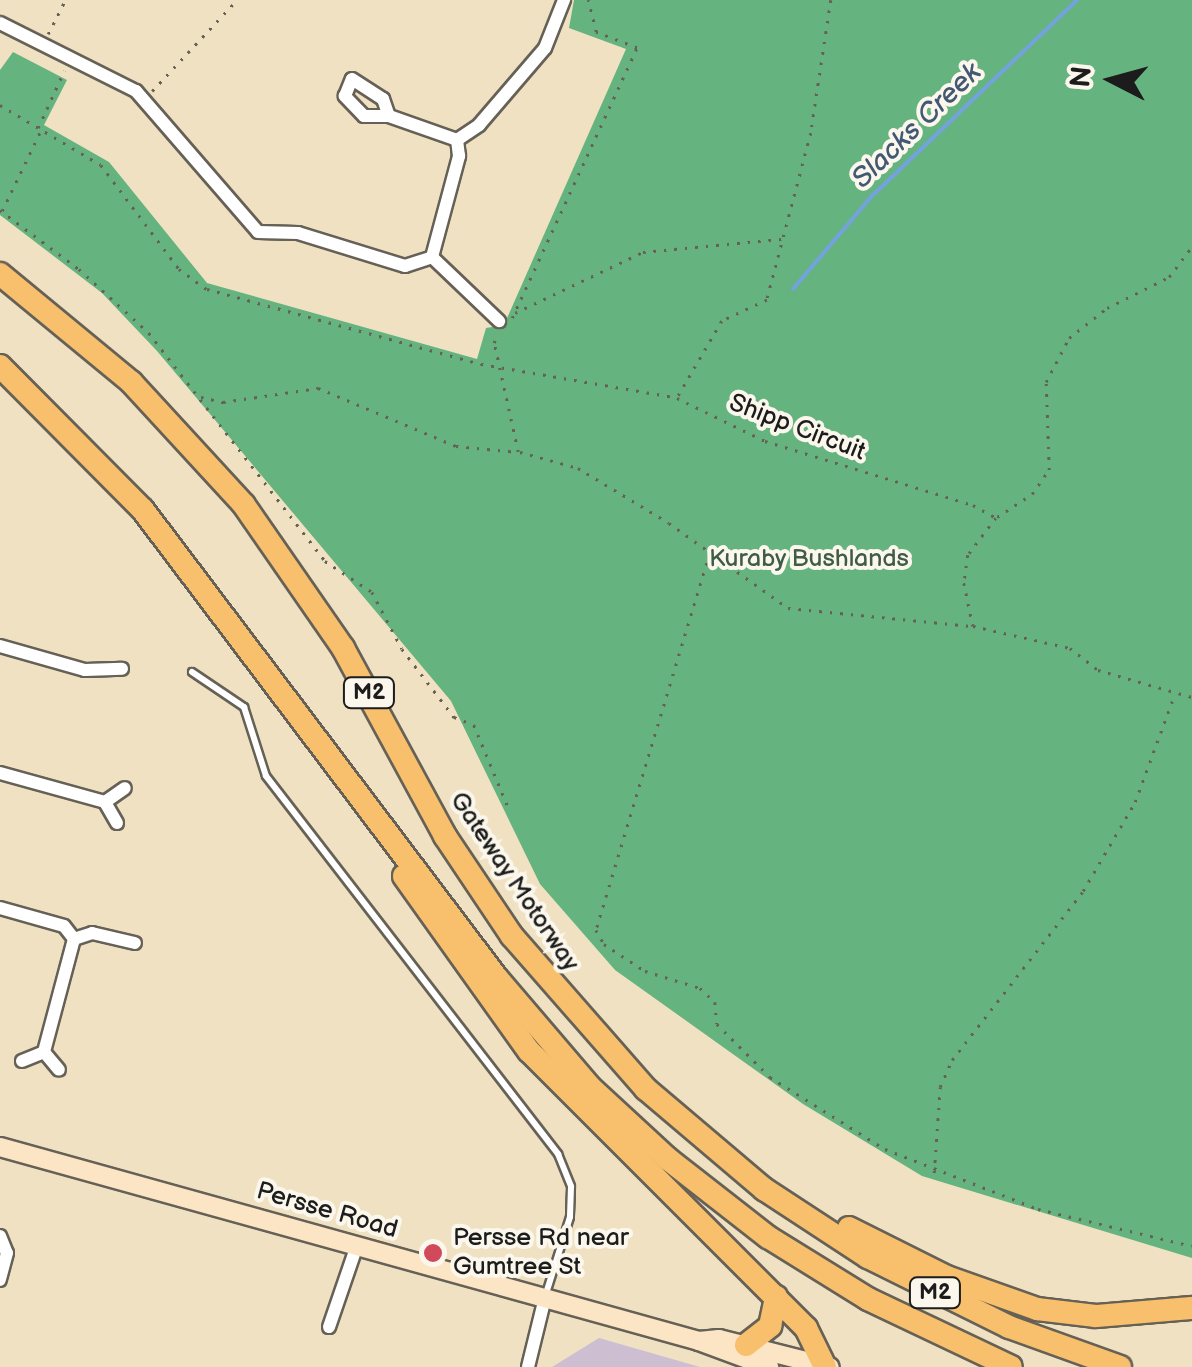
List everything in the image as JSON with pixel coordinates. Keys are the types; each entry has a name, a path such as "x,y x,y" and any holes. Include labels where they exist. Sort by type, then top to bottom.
{"highway":[{"name":"Gateway Motorway","path":"0,274 131,382 232,490 344,648 446,836 512,936 613,1056 764,1189 938,1294 1120,1367"},
{"name":"M2","path":"0,366 143,510 525,1014 624,1120 710,1194 805,1261 902,1318 1011,1367"},
{"path":"305,722 324,762 529,1051 776,1297 813,1337 827,1366"},
{"path":"764,1189 789,1194 897,1254 1002,1300 1071,1314 1192,1308"},
{"path":"746,1345 770,1326 776,1297"}],"street":[{"path":"457,140 479,125 545,48 564,0"},
{"path":"0,23 68,62 119,78 144,98 258,232 298,233 405,266 432,257"},
{"path":"389,116 457,140"},
{"path":"432,257 459,156 457,140"},
{"path":"432,257 500,321"},
{"path":"0,646 86,670 122,669"},
{"path":"0,773 105,802 117,823"},
{"path":"105,802 125,788"},
{"path":"0,908 64,926 74,939"},
{"path":"74,939 92,932 135,943"},
{"path":"44,1052 74,939"},
{"path":"22,1061 44,1052"},
{"path":"44,1052 59,1070"},
{"name":"Persse Road","path":"0,1147 699,1341 769,1367"},
{"path":"0,1236 7,1253 0,1280"},
{"path":"329,1327 357,1245"},
{"path":"528,1367 545,1298"},
{"name":"Persse Road","path":"699,1341 746,1345 827,1366"}],"lane":[{"path":"192,672 244,708 266,776 558,1154 571,1186 570,1217 545,1298"}],"path":[{"path":"41,48 65,0"},
{"path":"144,98 237,0"},
{"path":"518,452 498,363 500,321 509,323 638,48 596,32 588,0"},
{"path":"677,398 722,321 767,300 820,89 831,0"},
{"path":"68,62 1,210 149,333 325,561 372,592 402,650 454,717 474,725 508,809"},
{"name":"Shipp Circuit","path":"0,105 100,165 179,269 207,289 481,364 498,363 677,398 766,440 974,504 996,518"},
{"path":"514,313 643,252 781,239"},
{"path":"973,626 964,583 968,555 996,518 1032,494 1049,470 1046,382 1069,338 1107,308 1169,277 1192,246"},
{"path":"201,397 223,402 318,388 456,446 518,452 578,468 710,552 788,608 973,626 1070,648 1098,670 1192,698"},
{"path":"710,552 596,930 604,944 645,971 700,988 715,1002 717,1024 783,1086 934,1172 1074,1220 1192,1246"},
{"path":"934,1172 940,1087 952,1060 1083,890 1135,802 1174,694"}],"shaded area":[{"path":"599,1338 700,1367 552,1367"}],"green space":[{"name":"Kuraby Bushlands","path":"574,0 1192,0 1192,1258 922,1176 803,1104 615,970 540,884 451,701 157,351 102,293 0,215 0,70 13,52 67,80 44,125 109,162 207,283 477,359 486,328 504,325 626,49 569,28"}],"waterway":[{"name":"Slacks Creek","path":"793,289 871,197 1077,0"}],"place":[{"name":"Persse Rd near Gumtree St","path":"433,1253"}]}
